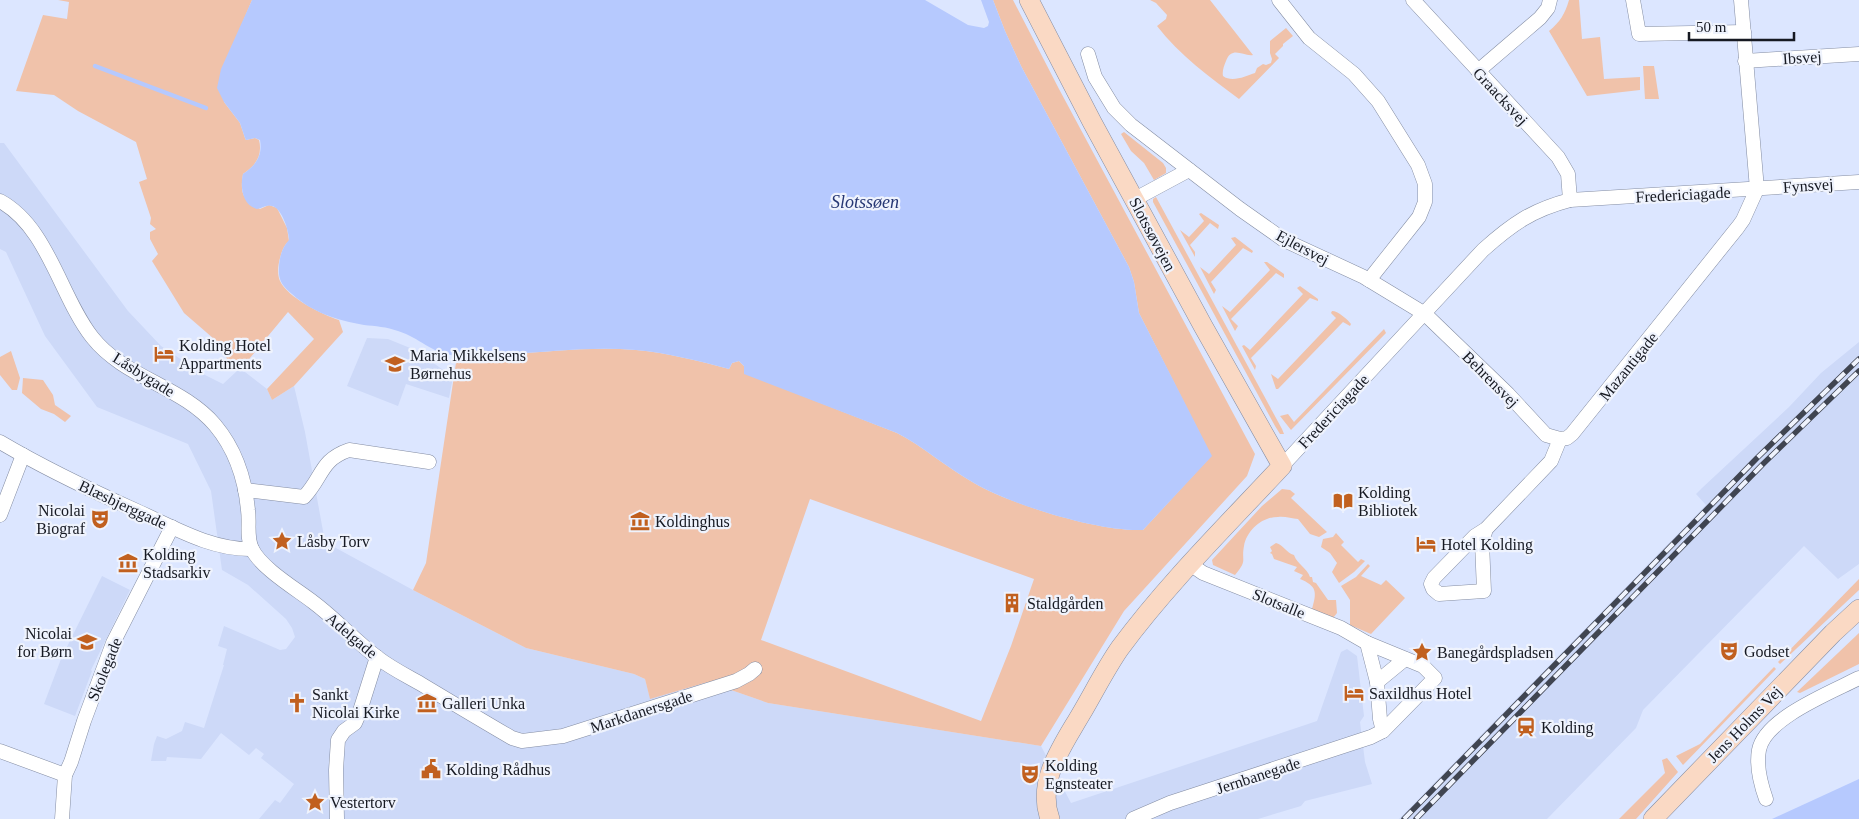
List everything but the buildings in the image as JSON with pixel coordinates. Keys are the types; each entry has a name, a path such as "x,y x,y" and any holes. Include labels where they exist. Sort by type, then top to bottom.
{"main road":[{"name":"Slotssøvejen","path":"1028,0 1203,326 1282,466"},
{"name":"Fredericiagade","path":"1050,819 1046,798 1048,779 1057,755 1120,649 1190,564 1282,466"},
{"name":"Jens Holms Vej","path":"1653,819 1859,609"}],"street":[{"path":"1279,0 1309,38 1354,74 1378,101 1418,164 1425,184 1425,202 1419,216 1369,280"},
{"name":"Graacksvej","path":"1413,0 1558,157 1568,174 1570,200"},
{"path":"1478,71 1540,18 1548,8 1550,0"},
{"path":"1633,0 1639,34 1744,32"},
{"path":"1742,0 1745,61 1757,189"},
{"name":"Ejlersvej","path":"1088,54 1095,77 1114,108 1131,125 1189,170 1284,240 1369,280 1425,314"},
{"name":"Ibsvej","path":"1745,61 1859,54"},
{"path":"1135,199 1189,170"},
{"name":"Fynsvej","path":"1757,189 1859,182"},
{"name":"Fredericiagade","path":"1282,466 1484,250 1507,228 1549,206 1570,200 1757,189"},
{"name":"Mazantigade","path":"1560,439 1567,438 1572,434 1707,268 1743,220 1757,189"},
{"name":"Låsbygade","path":"0,201 18,213 31,230 46,253 81,323 94,340 124,366 188,402 213,423 233,451 241,471 249,512 248,533 252,548"},
{"name":"Behrensvej","path":"1425,314 1508,394 1546,435 1560,439"},
{"path":"1486,529 1482,542 1484,591 1439,594 1430,584 1434,578 1475,536 1486,529 1552,461 1560,439"},
{"name":"Blæsbjerggade","path":"0,442 91,490 172,527 218,545 234,548 252,548"},
{"path":"245,490 304,497 312,489 323,467 339,453 350,450 429,462"},
{"path":"0,515 22,455"},
{"name":"Skolegade","path":"62,819 65,775 113,643 172,527"},
{"name":"Adelgade","path":"252,548 258,558 280,578 315,603 358,643 377,657 461,709 512,738 522,740"},
{"name":"Slotsalle","path":"1190,564 1203,573 1341,628 1367,643"},
{"path":"1367,643 1423,666 1435,678 1383,730 1380,719 1377,682 1367,643"},
{"path":"337,819 336,770 338,740 344,731 355,723 377,657"},
{"path":"1377,682 1405,659"},
{"name":"Markdanersgade","path":"522,740 563,736 736,681 749,674 755,668"},
{"path":"1766,800 1759,768 1759,750 1768,732 1792,713 1859,678"},
{"name":"Jernbanegade","path":"1133,819 1170,803 1361,742 1383,730"},
{"path":"0,751 65,775"}],"shaded area":[{"path":"58,0 252,0 239,31 224,102 240,123 246,140 255,138 259,140 259,156 251,168 243,174 242,191 249,202 260,209 269,205 277,208 287,228 289,241 282,251 278,270 280,281 284,287 306,305 339,320 343,332 294,386 272,400 267,389 314,339 288,312 245,364 227,359 221,345 184,313 152,261 158,254 150,239 150,232 156,229 150,224 151,218 139,182 147,179 136,142 78,111 54,95 16,91 43,15 67,19 69,2"},
{"path":"993,0 1013,0 1255,454 1247,476 1124,611 1041,746 768,703 708,682 650,699 645,679 634,674 526,648 413,590 426,563 457,356 614,349 660,353 729,369 732,363 739,361 744,366 744,373 897,433 974,483 1010,500 1081,522 1104,527 1143,530 1211,456 1139,313 1134,282 1129,267 1021,66","holes":["810,499 1034,579 1011,646 981,721 761,640"]},
{"path":"1150,0 1210,0 1253,55 1231,54 1223,70 1223,76 1227,78 1235,79 1247,76 1255,73 1257,68 1263,64 1271,63 1270,41 1286,28 1293,36 1275,54 1279,58 1239,99 1195,65 1166,37 1157,26 1166,19 1167,15 1156,3"},
{"path":"1569,0 1579,0 1582,39 1600,37 1604,79 1640,77 1640,90 1587,96 1549,31 1562,17"},
{"path":"1643,66 1654,66 1659,99 1645,99"},
{"path":"1124,132 1163,163 1166,173 1154,180 1144,163 1131,151 1121,134"},
{"path":"0,143 4,143 128,311 161,346 203,374 223,384 237,371 245,372 267,389 272,400 294,386 305,432 325,542 526,648 634,674 645,679 650,698 708,682 768,703 1041,746 1071,803 1317,721 1341,652 1347,649 1357,656 1364,716 1360,722 1365,762 1372,784 1305,801 1301,806 1258,819 259,819 275,800 280,803 294,784 261,758 264,754 256,748 249,755 221,733 201,759 167,757 166,761 151,761 157,736 166,739 182,731 185,722 204,728 224,665 227,649 218,646 224,626 280,650 286,649 295,637 292,628 286,619 248,585 222,570 211,491 188,444 97,407 45,336 6,252 0,249"},
{"path":"1156,197 1284,434 1280,434 1275,426 1153,202 1153,199"},
{"path":"1201,213 1219,225 1218,229 1210,223 1190,245 1195,252 1195,257 1180,230 1189,237 1204,221 1199,214"},
{"path":"1235,237 1253,251 1252,253 1243,248 1211,282 1216,290 1214,294 1200,267 1209,274 1236,245 1231,238"},
{"path":"1264,262 1267,262 1284,274 1284,278 1276,273 1231,319 1238,326 1235,331 1222,306 1230,312 1270,270"},
{"path":"1300,286 1318,299 1318,301 1310,298 1251,358 1256,366 1255,370 1242,346 1244,345 1250,350 1303,294 1297,288"},
{"path":"1332,311 1345,318 1351,324 1350,326 1343,322 1276,389 1271,374 1278,379 1336,318 1331,313"},
{"path":"1384,329 1386,333 1291,430 1280,416 1288,414 1294,422"},
{"name":"Maria Mikkelsens Børnehus","path":"367,338 388,339 415,350 453,377 449,398 406,384 398,406 347,386"},
{"path":"1859,342 1859,564 1838,579 1804,546 1643,710 1636,728 1547,819 1399,819 1706,505 1696,494 1789,407 1821,373"},
{"path":"11,351 20,378 17,390 12,390 0,375 0,357"},
{"path":"23,378 43,380 53,395 55,405 71,416 65,422 54,414 41,409 22,393"},
{"path":"1282,489 1290,490 1295,494 1291,498 1327,532 1319,537 1310,534 1298,519 1283,517 1266,519 1248,535 1244,546 1243,563 1235,575 1213,565 1212,560 1262,506"},
{"path":"1336,533 1344,542 1341,545 1358,562 1361,559 1365,561 1339,583 1332,572 1337,563 1330,553 1321,547 1323,539 1333,537"},
{"path":"1276,543 1294,555 1328,600 1336,600 1337,613 1333,618 1312,609 1315,598 1313,587 1300,579 1303,575 1294,571 1297,567 1274,559 1270,553 1272,551 1270,547"},
{"path":"1368,564 1370,566 1361,576 1381,585 1386,580 1405,598 1371,634 1350,625 1350,600 1341,586 1356,577"},
{"name":"Nicolai for Børn","path":"102,576 130,590 91,670 75,716 44,704 61,659"},
{"path":"1859,579 1859,590 1780,664 1778,662"},
{"path":"1859,633 1859,664 1800,693 1797,692"},
{"path":"1774,667 1776,669 1683,765 1676,756 1700,744"},
{"path":"1667,758 1678,772 1636,819 1619,819 1665,773 1662,760"}],"water":[{"name":"Slotssøen","path":"252,0 925,0 968,25 984,28 988,26 989,22 981,0 993,0 1021,66 1129,267 1134,282 1139,313 1212,456 1143,530 1103,527 1056,516 990,491 964,477 897,433 744,374 744,366 739,361 732,363 729,369 660,353 614,349 457,356 439,352 413,337 394,330 344,321 317,311 300,301 280,280 280,257 284,246 289,240 284,220 279,211 272,206 257,209 252,207 245,199 242,189 243,174 251,168 259,156 260,140 255,138 246,140 240,123 224,102 217,88 221,69"},
{"path":"1859,779 1859,819 1772,819"}],"waterway":[{"path":"95,66 206,108"}],"railway":[{"path":"1404,819 1757,458 1859,359"},
{"path":"1416,819 1763,464 1859,371"}],"place":[{"name":"Kolding Hotel Appartments","path":"164,354"},
{"name":"Maria Mikkelsens Børnehus","path":"395,364"},
{"name":"Kolding Bibliotek","path":"1343,501"},
{"name":"Nicolai Biograf","path":"100,519"},
{"name":"Koldinghus","path":"640,521"},
{"name":"Låsby Torv","path":"282,541"},
{"name":"Hotel Kolding","path":"1426,544"},
{"name":"Kolding Stadsarkiv","path":"128,563"},
{"name":"Staldgården","path":"1012,603"},
{"name":"Nicolai for Børn","path":"87,642"},
{"name":"Godset","path":"1729,651"},
{"name":"Banegårdspladsen","path":"1422,652"},
{"name":"Saxildhus Hotel","path":"1354,693"},
{"name":"Sankt Nicolai Kirke","path":"297,703"},
{"name":"Galleri Unka","path":"427,703"},
{"name":"Kolding","path":"1526,727"},
{"name":"Kolding Rådhus","path":"431,769"},
{"name":"Kolding Egnsteater","path":"1030,774"},
{"name":"Vestertorv","path":"315,802"}]}
